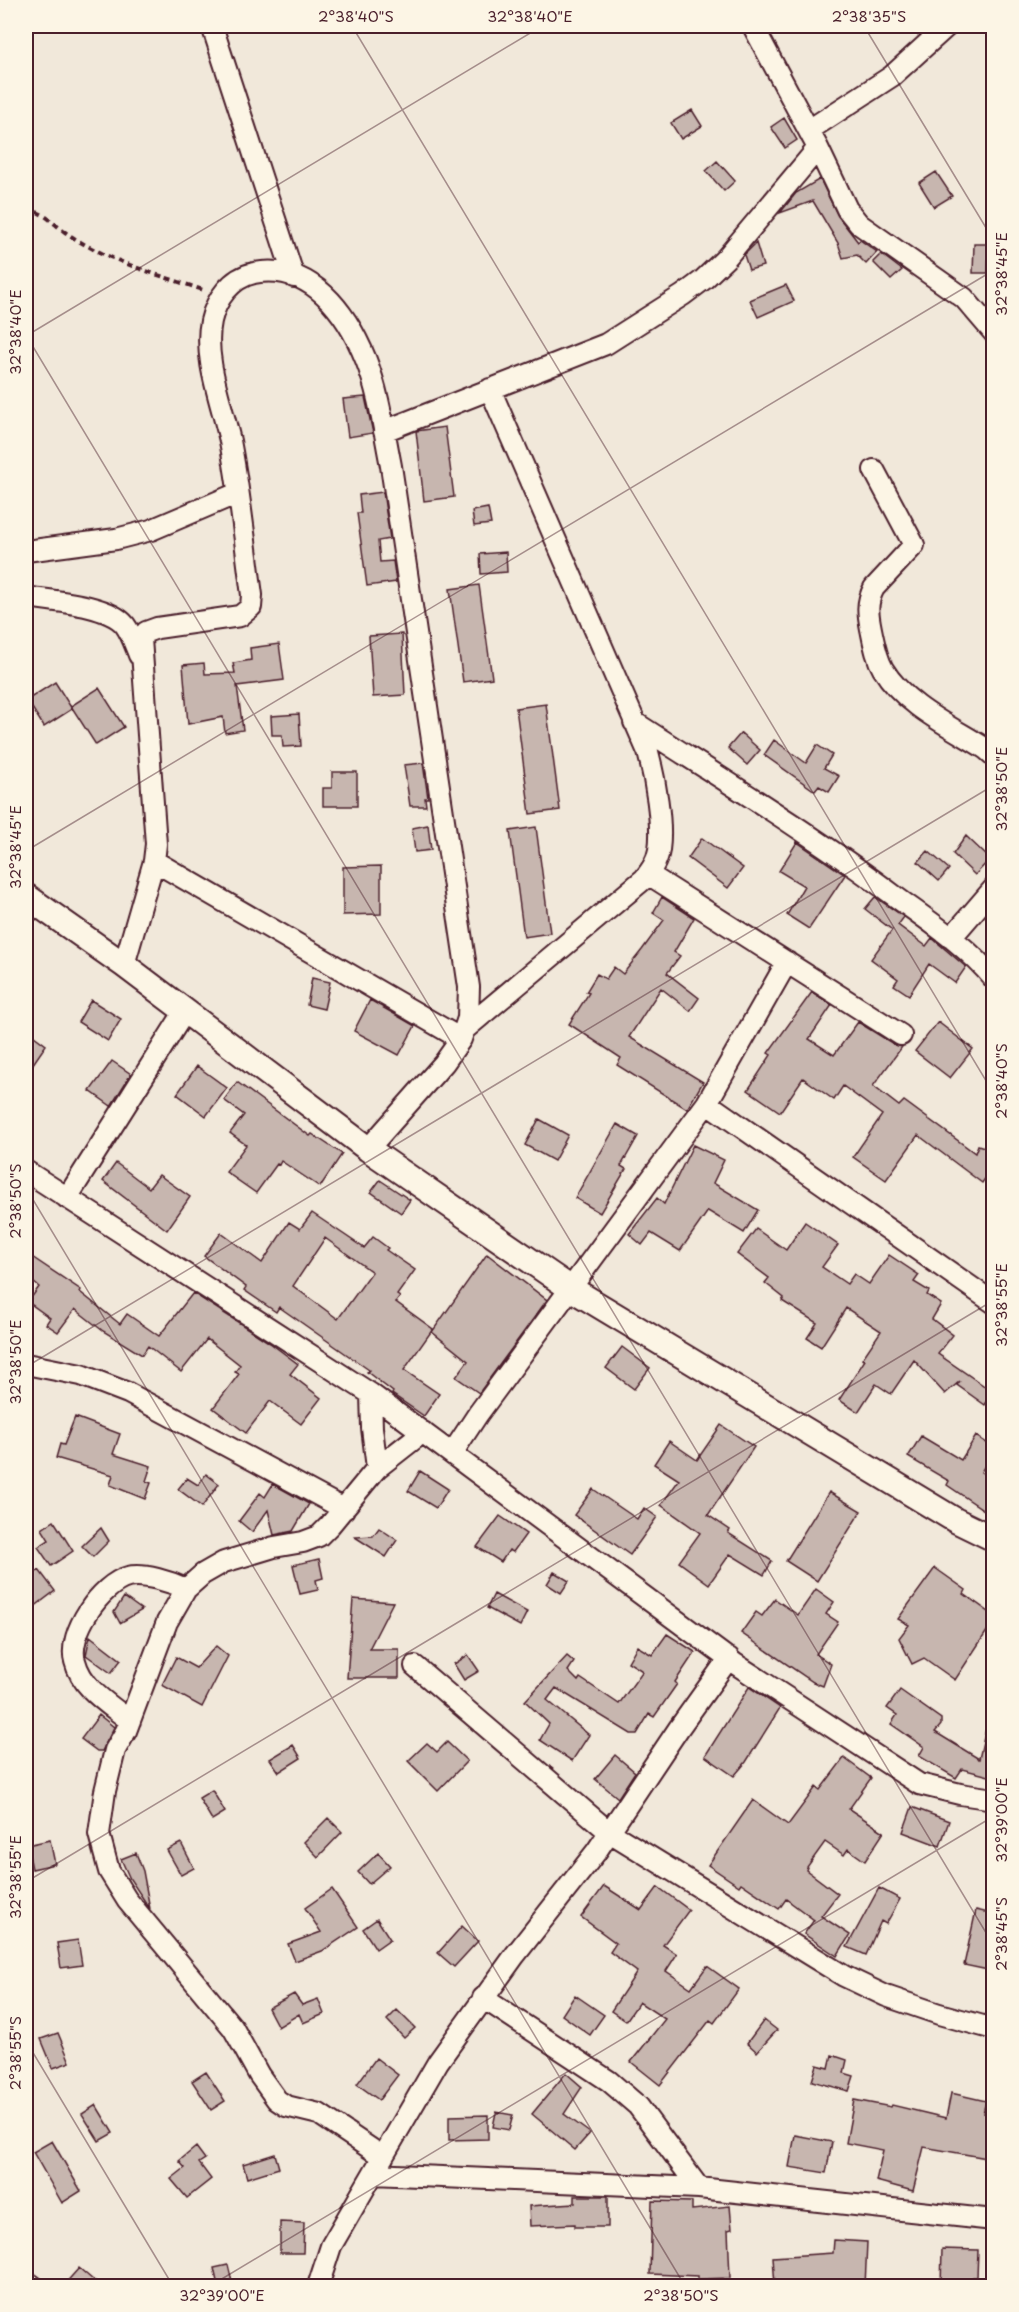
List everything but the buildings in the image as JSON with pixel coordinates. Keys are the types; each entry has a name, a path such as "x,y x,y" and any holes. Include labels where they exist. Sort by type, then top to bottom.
{"main road":[{"path":"26,896 124,965 368,1149 570,1288 956,1520 993,1539"}],"street":[{"path":"212,26 294,277"},
{"path":"753,26 818,148 847,209 859,224 964,298 993,333"},
{"path":"808,130 892,76 947,26"},
{"path":"384,431 606,344 683,295 726,258 818,148"},
{"path":"124,965 154,861 156,829 141,639 146,632 156,628 240,616 250,607 252,595 238,493 222,405 209,355 211,322 226,289 252,273 278,271 312,283 334,303 366,360 391,466 469,987 468,1018 463,1034 444,1063 368,1149"},
{"path":"463,1034 648,874 654,867 659,851 654,776 648,752 490,389"},
{"path":"874,470 914,545 874,588 870,596 868,612 876,653 884,670 898,688 918,706 986,749 993,756"},
{"path":"26,550 116,539 151,530 238,493"},
{"path":"26,597 104,611 116,616 126,627 142,662"},
{"path":"634,722 833,849 951,938 978,961 993,979"},
{"path":"154,861 463,1034"},
{"path":"648,874 901,1035"},
{"path":"951,938 993,888"},
{"path":"453,1452 478,1414 707,1103 788,962"},
{"path":"67,1198 185,1011"},
{"path":"707,1103 993,1303"},
{"path":"26,1171 371,1394 453,1452 729,1658 919,1784 993,1799"},
{"path":"26,1364 81,1375 128,1393 344,1509"},
{"path":"371,1394 377,1468"},
{"path":"383,2157 319,2114 286,2106 277,2100 259,2075 233,2028 127,1900 109,1871 99,1834 105,1791 115,1750 130,1720 167,1622 186,1589 203,1574 224,1562 319,1536 377,1468 423,1432"},
{"path":"130,1720 95,1694 83,1680 74,1661 75,1638 102,1593 112,1584 129,1577 171,1582 186,1589"},
{"path":"318,2286 331,2246 438,2062 483,1998 596,1852 608,1831 729,1658"},
{"path":"415,1666 608,1831 844,1976 886,1996 993,2029"},
{"path":"483,1998 609,2081 638,2106 699,2188"},
{"path":"373,2174 699,2188 993,2220"},
{"path":"26,2281 33,2286"}],"path":[{"path":"26,210 39,212 63,231 115,259 221,296"}]}
